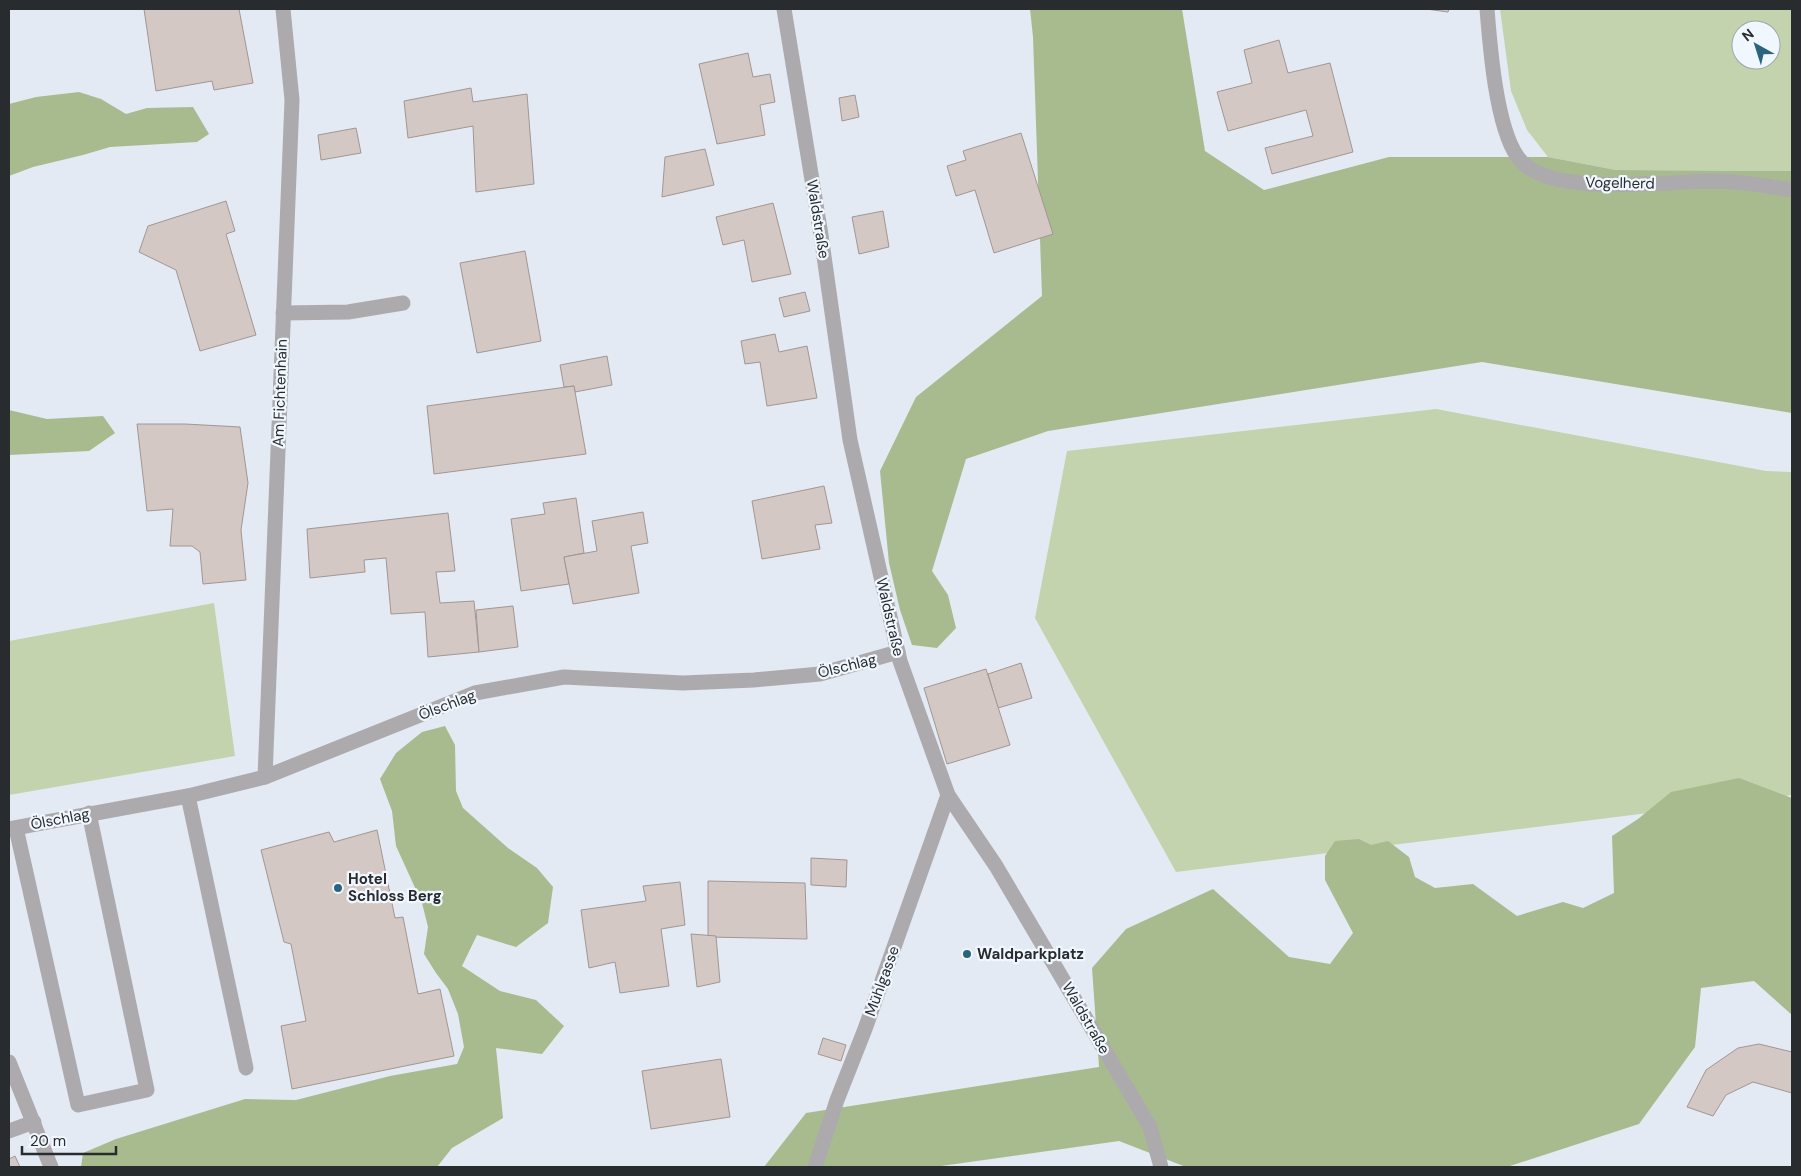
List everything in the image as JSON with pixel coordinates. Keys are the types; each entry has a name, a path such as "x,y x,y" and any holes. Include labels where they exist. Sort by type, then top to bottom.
{"street":[{"name":"Am Fichtenhain","path":"265,777 292,100 283,9"},
{"name":"Waldstraße","path":"784,9 823,245 850,440 906,682 948,795 996,866 1150,1127 1161,1167"},
{"name":"Vogelherd","path":"1487,9 1502,120 1510,145 1518,158 1532,172 1559,179 1605,185 1715,181 1792,190"},
{"path":"283,313 348,312 403,303"},
{"name":"Ölschlag","path":"12,829 89,813 188,796 265,777 475,693 564,677 683,683 754,680 820,674 898,652"},
{"name":"Mühlgasse","path":"815,1167 836,1100 865,1029 948,795"},
{"path":"188,796 246,1068"},
{"path":"12,829 78,1105 147,1090 89,813"},
{"path":"9,1062 51,1167"},
{"path":"9,1131 34,1122"}],"green space":[{"path":"1030,9 1182,9 1205,151 1264,190 1389,157 1548,157 1616,170 1792,171 1792,413 1482,362 1048,431 966,459 932,571 948,595 956,628 937,648 912,645 900,610 889,563 880,471 916,397 1042,296 1033,37"},
{"path":"1500,9 1792,9 1792,171 1616,170 1548,157 1527,130 1511,91"},
{"path":"79,92 101,99 126,114 147,108 193,107 209,134 197,142 110,147 33,167 9,176 9,104 36,97"},
{"path":"1436,409 1766,471 1792,472 1792,795 1176,872 1035,618 1067,451"},
{"path":"9,410 47,419 103,416 115,433 89,451 9,455"},
{"path":"214,603 235,756 9,795 9,641"},
{"path":"445,726 455,745 456,791 463,808 508,848 537,868 553,887 548,923 516,947 477,935 462,966 500,991 536,1000 564,1026 542,1054 496,1048 503,1118 452,1148 437,1167 81,1167 83,1153 116,1139 245,1099 296,1100 390,1076 457,1064 464,1047 458,1014 448,989 424,954 428,927 422,903 396,846 392,811 380,779 396,753 422,732"},
{"path":"1739,778 1792,798 1792,1015 1754,981 1701,988 1695,1047 1639,1124 1507,1167 1186,1167 1119,1141 934,1167 764,1167 806,1113 1099,1067 1092,968 1126,929 1213,889 1289,957 1330,964 1353,933 1325,880 1325,856 1335,841 1359,839 1371,845 1388,841 1409,857 1415,877 1435,888 1473,884 1517,916 1563,902 1583,908 1614,893 1612,836 1638,819 1671,792"}],"building":[{"path":"144,9 239,9 253,83 214,90 212,81 156,91"},
{"path":"1426,9 1449,9 1448,12"},
{"path":"1279,40 1288,73 1330,63 1353,152 1272,174 1265,148 1313,136 1306,110 1228,131 1217,92 1252,83 1244,50"},
{"path":"748,53 753,77 770,74 775,102 760,105 765,135 717,144 699,64"},
{"path":"471,88 473,102 527,94 534,184 476,192 473,126 408,138 404,101"},
{"path":"855,95 859,117 842,121 839,98"},
{"path":"356,128 361,153 321,160 318,135"},
{"path":"1021,133 1053,234 994,253 975,190 956,196 947,166 966,160 963,151"},
{"path":"705,149 714,185 662,197 665,157"},
{"path":"226,201 235,231 226,234 256,335 200,351 176,270 139,252 148,226"},
{"path":"773,203 791,274 752,282 744,240 723,245 716,217"},
{"path":"883,211 889,247 859,254 852,217"},
{"path":"525,251 541,341 477,353 460,263"},
{"path":"805,292 810,311 784,317 779,298"},
{"path":"775,334 779,352 807,346 817,398 767,406 760,362 745,364 741,341"},
{"path":"607,356 612,385 575,392 574,386 564,387 560,365"},
{"path":"574,386 586,454 434,474 427,406"},
{"path":"137,424 240,427 248,483 241,530 246,580 203,584 200,552 192,546 170,546 173,509 147,511"},
{"path":"824,486 832,523 815,525 820,549 762,559 752,501"},
{"path":"576,498 584,553 564,557 569,584 521,591 511,519 545,514 543,503"},
{"path":"643,512 648,543 631,546 639,593 573,604 564,557 597,551 592,521"},
{"path":"448,513 455,571 436,572 440,603 474,601 479,652 428,657 425,612 391,614 386,558 364,560 365,572 310,578 307,529"},
{"path":"513,606 518,647 479,652 476,610"},
{"path":"1021,663 1032,698 998,708 988,674"},
{"path":"986,669 1010,745 947,764 924,688"},
{"path":"377,830 395,918 403,917 418,994 440,989 454,1056 292,1089 281,1026 306,1021 291,944 284,942 261,850 329,832 334,842"},
{"path":"811,858 847,860 846,887 811,885"},
{"path":"708,881 805,883 807,939 708,937"},
{"path":"680,882 685,925 661,929 669,986 620,993 615,962 589,968 581,910 646,901 643,886"},
{"path":"691,934 716,936 720,982 697,987"},
{"path":"823,1038 846,1045 841,1061 818,1054"},
{"path":"1759,1044 1792,1052 1792,1093 1753,1082 1726,1095 1713,1116 1687,1107 1706,1070 1738,1048"},
{"path":"721,1059 730,1117 651,1129 642,1071"},
{"path":"15,1156 20,1167 9,1167 9,1159"}],"place":[{"name":"Hotel Schloss Berg","path":"338,888"},
{"name":"Waldparkplatz","path":"967,954"}]}
